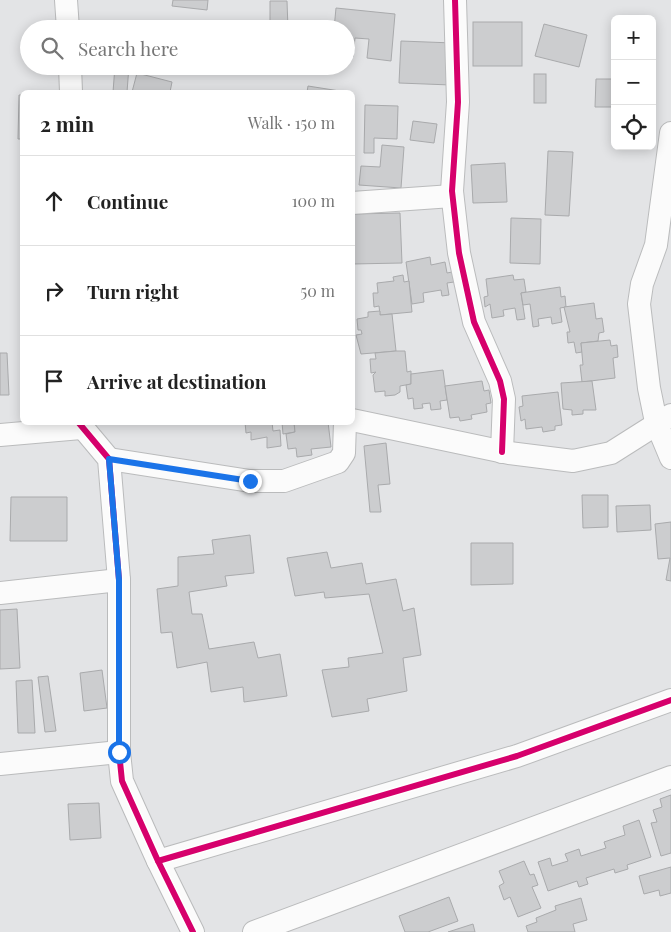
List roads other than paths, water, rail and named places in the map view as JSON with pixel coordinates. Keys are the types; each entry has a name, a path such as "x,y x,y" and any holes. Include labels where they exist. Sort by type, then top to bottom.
{"street":[{"path":"66,0 67,20"},
{"path":"455,0 458,102 452,196 459,253 474,322 500,381 504,399 502,452"},
{"path":"71,75 72,90"},
{"path":"671,133 663,245 642,284 639,304 671,458"},
{"path":"355,203 452,196"},
{"path":"355,421 502,452 573,461 611,453 664,418"},
{"path":"109,459 250,481 284,481 338,462 344,453 345,425"},
{"path":"0,435 80,426 109,459 119,580 119,752 122,781 193,932"},
{"path":"0,593 119,580"},
{"path":"158,861 517,756 671,700"},
{"path":"0,764 119,752"},
{"path":"254,932 671,778"}]}
